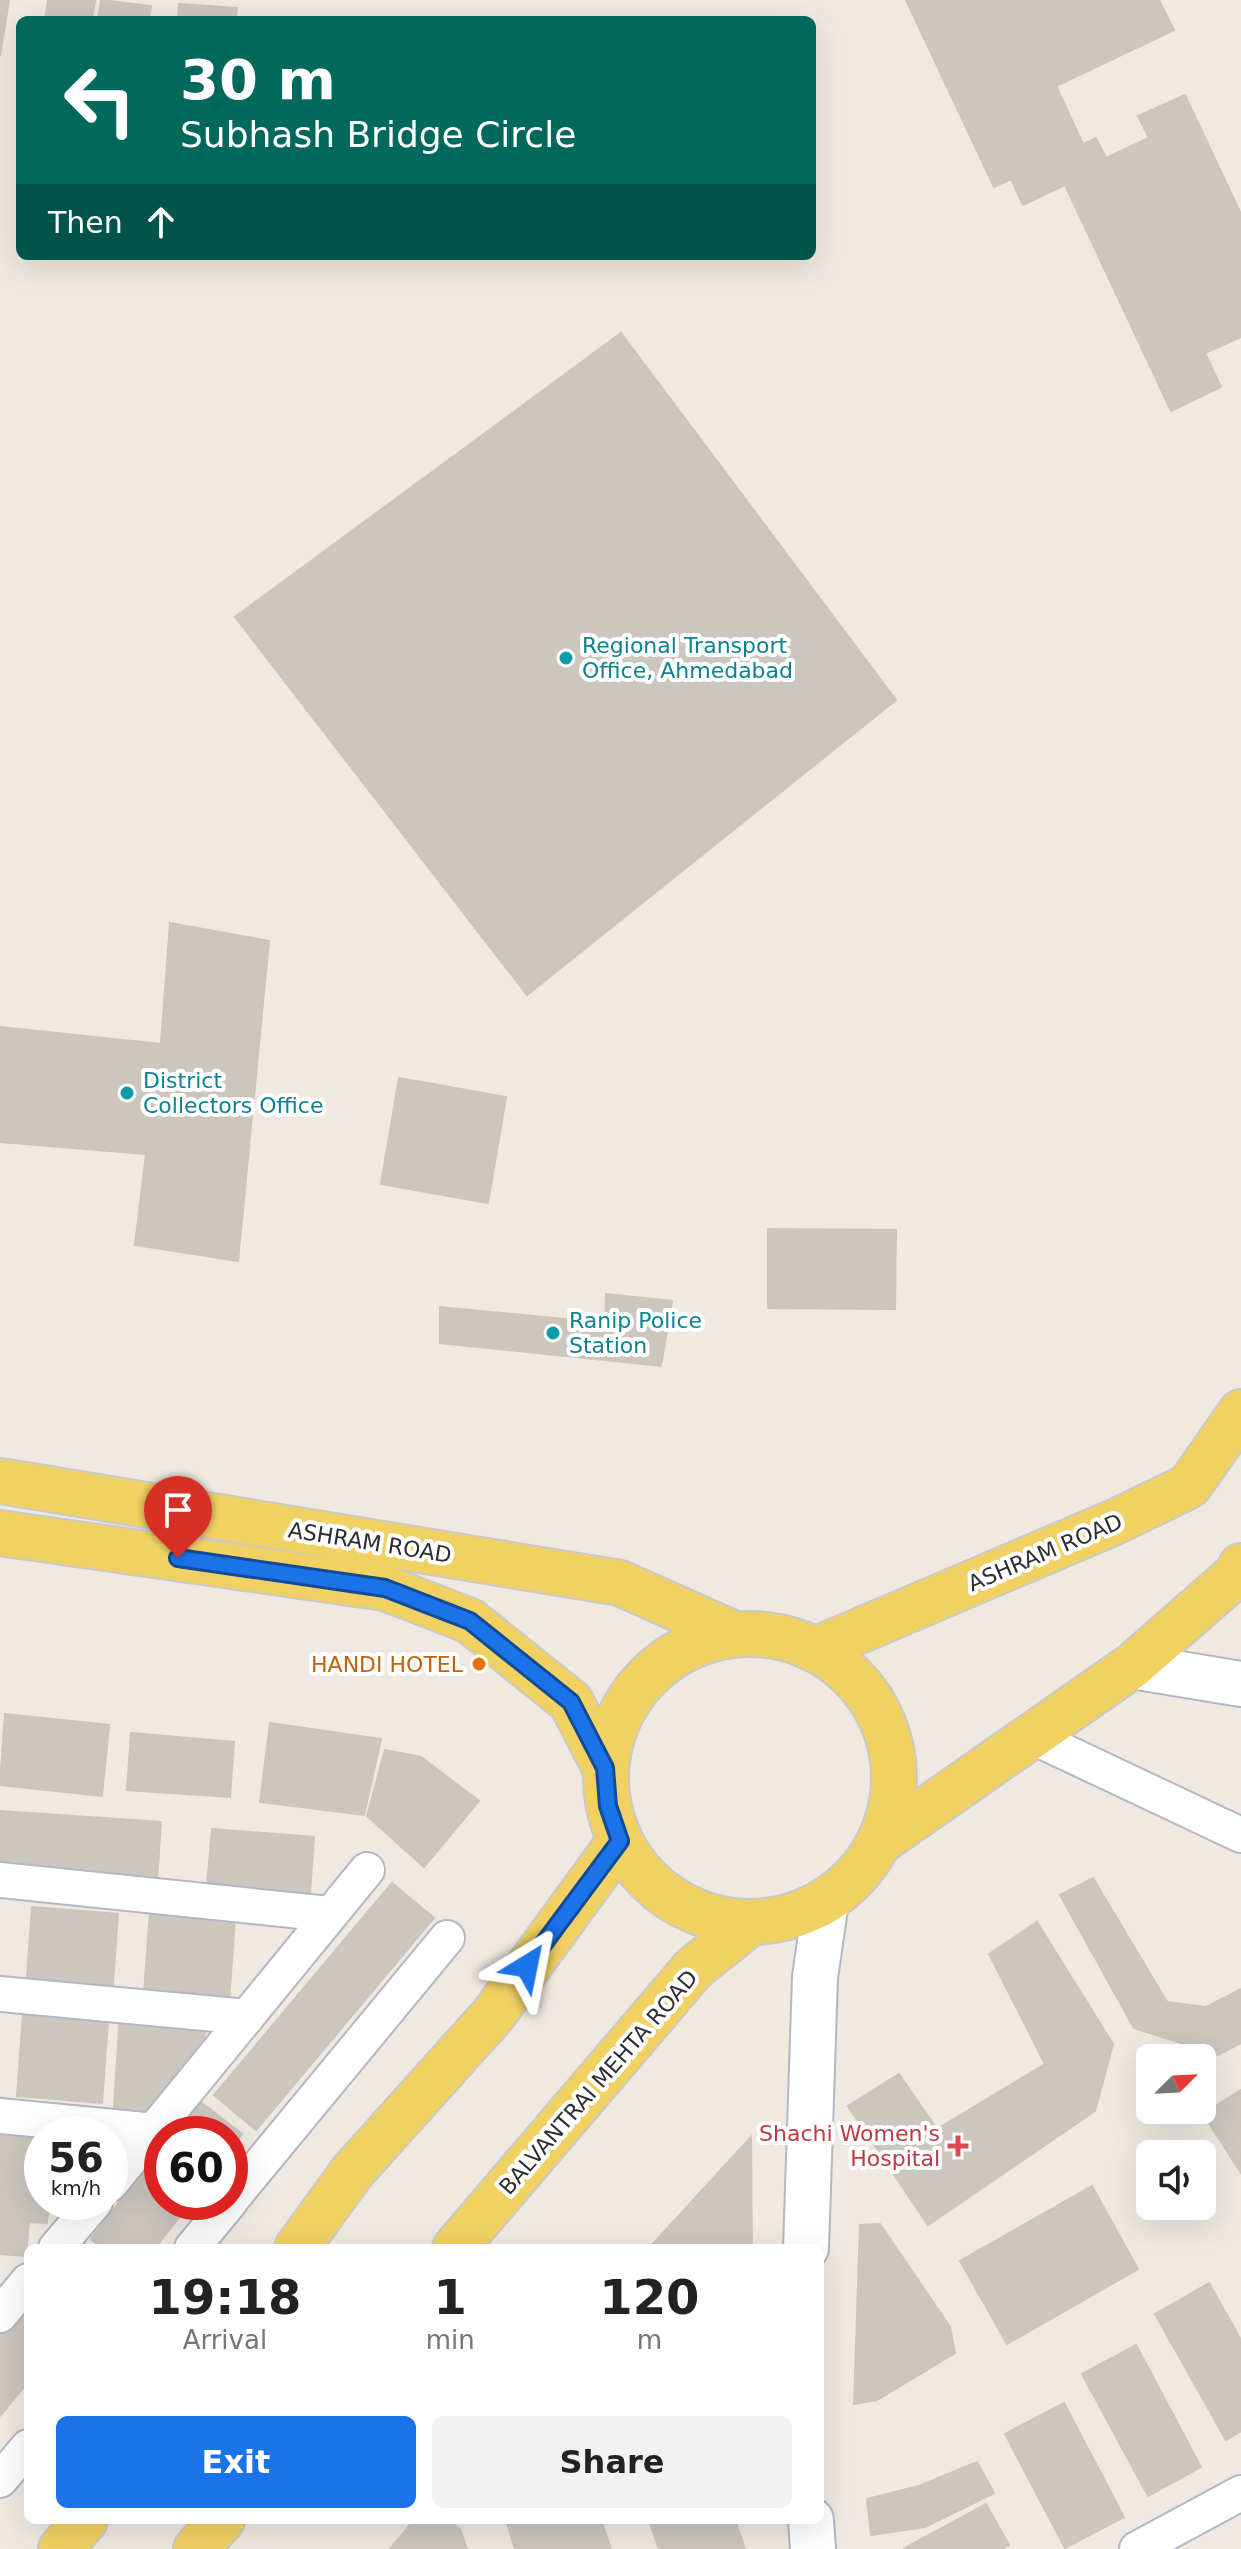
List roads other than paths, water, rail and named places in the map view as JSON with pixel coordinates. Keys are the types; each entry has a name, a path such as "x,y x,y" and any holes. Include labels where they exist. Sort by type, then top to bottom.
{"main road":[{"name":"ASHRAM ROAD","path":"817,1649 1117,1521 1189,1486 1241,1412"},
{"name":"ASHRAM ROAD","path":"0,1481 620,1583 732,1633"},
{"name":"ASHRAM ROAD","path":"0,1533 385,1588 470,1621 571,1702 605,1768"},
{"path":"881,1841 1132,1666 1237,1574 1241,1566"},
{"path":"732,1633 776,1634 817,1649 853,1675 879,1711 893,1754 894,1798 881,1841 858,1876 826,1902 789,1919 749,1924 710,1918 672,1901 642,1875 620,1841 608,1806 605,1768 617,1720 644,1678 684,1648 732,1633"},
{"path":"1132,1666 1241,1684"},
{"path":"300,2244 352,2172 493,2015 620,1841"},
{"path":"806,2244 815,1977 826,1902"},
{"name":"BALVANTRAI MEHTA ROAD","path":"458,2244 694,1968 749,1924"},
{"path":"61,2549 82,2524"},
{"path":"196,2549 218,2524"},
{"path":"811,2524 813,2549"}],"street":[{"path":"1031,1736 1241,1835"},
{"path":"166,2116 367,1870"},
{"path":"0,1880 329,1914"},
{"path":"248,2180 447,1938"},
{"path":"0,1994 247,2017"},
{"path":"0,2116 144,2130"},
{"path":"128,2162 144,2143"},
{"path":"59,2244 80,2220"},
{"path":"195,2244 215,2220"},
{"path":"0,2315 24,2286"},
{"path":"0,2480 24,2452"},
{"path":"1137,2549 1241,2493"}],"place":[{"name":"Regional Transport Office, Ahmedabad","path":"566,658"},
{"name":"District Collectors Office","path":"127,1093"},
{"name":"Ranip Police Station","path":"553,1333"},
{"name":"HANDI HOTEL","path":"479,1664"},
{"name":"Shachi Women's Hospital","path":"958,2146"}]}
